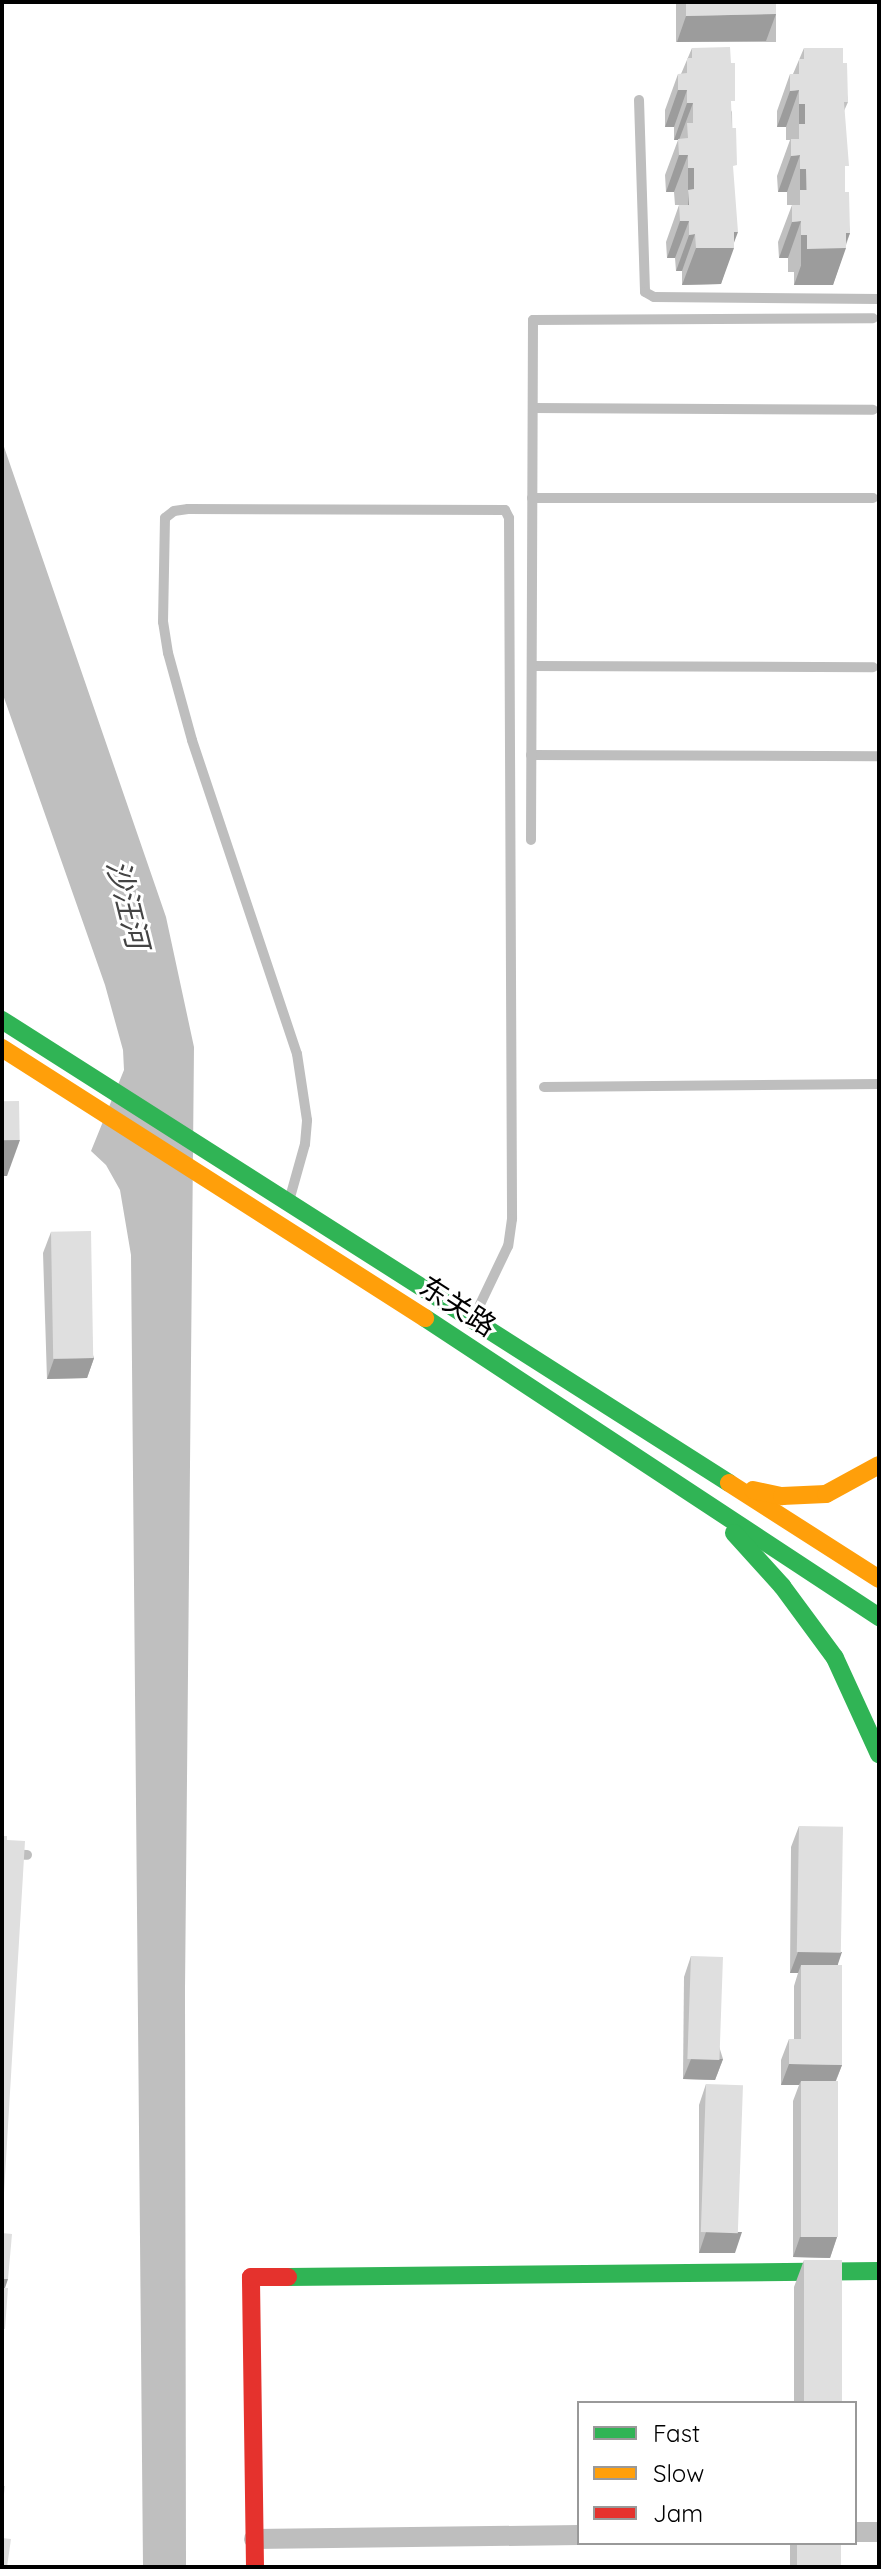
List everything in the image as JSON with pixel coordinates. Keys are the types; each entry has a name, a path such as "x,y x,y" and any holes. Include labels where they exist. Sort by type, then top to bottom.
{"main road":[{"name":"东关路","path":"2,1020 879,1579"},
{"name":"东关路","path":"2,1048 703,1499 879,1617"},
{"path":"737,1486 782,1496 826,1494 879,1465"},
{"path":"703,1499 782,1586 835,1658 879,1754"},
{"path":"255,2567 251,2277 879,2271"}],"street":[{"path":"857,2532 879,2532"},
{"path":"254,2539 577,2535"}],"lane":[{"path":"639,100 645,292 654,297 879,299"},
{"path":"531,840 533,320 873,318"},
{"path":"533,408 873,410"},
{"path":"532,498 873,498"},
{"path":"289,1203 305,1144 307,1120 297,1054 192,740 168,653 163,622 165,518 174,511 188,509 505,510 509,518 512,1219 508,1246 473,1320"},
{"path":"532,666 873,667"},
{"path":"531,755 879,756"},
{"path":"544,1087 879,1084"},
{"path":"2,1854 27,1855"}],"water":[{"name":"沙汪河","path":"2,441 166,917 194,1047 185,1989 186,2567 143,2567 131,1255 120,1190 106,1165 91,1151 124,1070 123,1050 105,985 2,692"}],"building":[{"path":"686,2 776,2 776,14 686,16"},
{"path":"730,47 731,63 735,63 735,101 731,101 732,128 736,128 737,165 733,166 738,232 734,232 734,248 696,248 695,234 689,235 689,221 680,221 679,205 689,205 688,190 694,189 694,168 688,168 688,155 679,155 678,139 688,138 687,123 693,123 693,103 687,103 687,90 678,90 678,74 687,73 687,58 692,58 692,48"},
{"path":"804,48 843,48 843,63 847,63 848,102 844,102 849,166 845,166 845,192 849,192 850,233 846,233 846,248 807,249 807,235 801,235 801,221 792,222 792,205 800,205 800,190 807,190 806,169 800,169 800,155 791,156 791,139 799,139 799,124 805,124 805,104 799,104 799,90 790,91 790,74 799,74 799,59 804,59"},
{"path":"2,1101 19,1101 20,1140 3,1140"},
{"path":"91,1231 93,1358 53,1359 51,1232"},
{"path":"799,1826 843,1827 841,1953 797,1952"},
{"path":"2,1836 7,1836 7,1840 25,1841 4,2193 2,2192"},
{"path":"691,1956 723,1957 719,2060 687,2059"},
{"path":"801,1965 842,1965 842,2065 789,2064 789,2039 801,2039"},
{"path":"801,2081 838,2081 838,2237 801,2237"},
{"path":"706,2084 743,2085 738,2233 701,2232"},
{"path":"2,2233 12,2234 8,2279 2,2279"},
{"path":"804,2260 842,2260 842,2401 804,2401"},
{"path":"2,2288 8,2288 5,2329 2,2329"},
{"path":"2,2538 11,2539 7,2567 2,2567"},
{"path":"797,2545 841,2545 841,2567 797,2567"}],"traffic: fast":[{"path":"2,1020 729,1483"},
{"path":"425,1318 879,1617"},
{"path":"734,1533 782,1586 835,1658 879,1754"},
{"path":"288,2277 879,2271"}],"traffic: slow":[{"path":"2,1048 425,1318"},
{"path":"753,1490 782,1496 826,1494 879,1465"},
{"path":"729,1483 879,1579"}],"traffic: jam":[{"path":"255,2567 251,2277 288,2277"}]}
